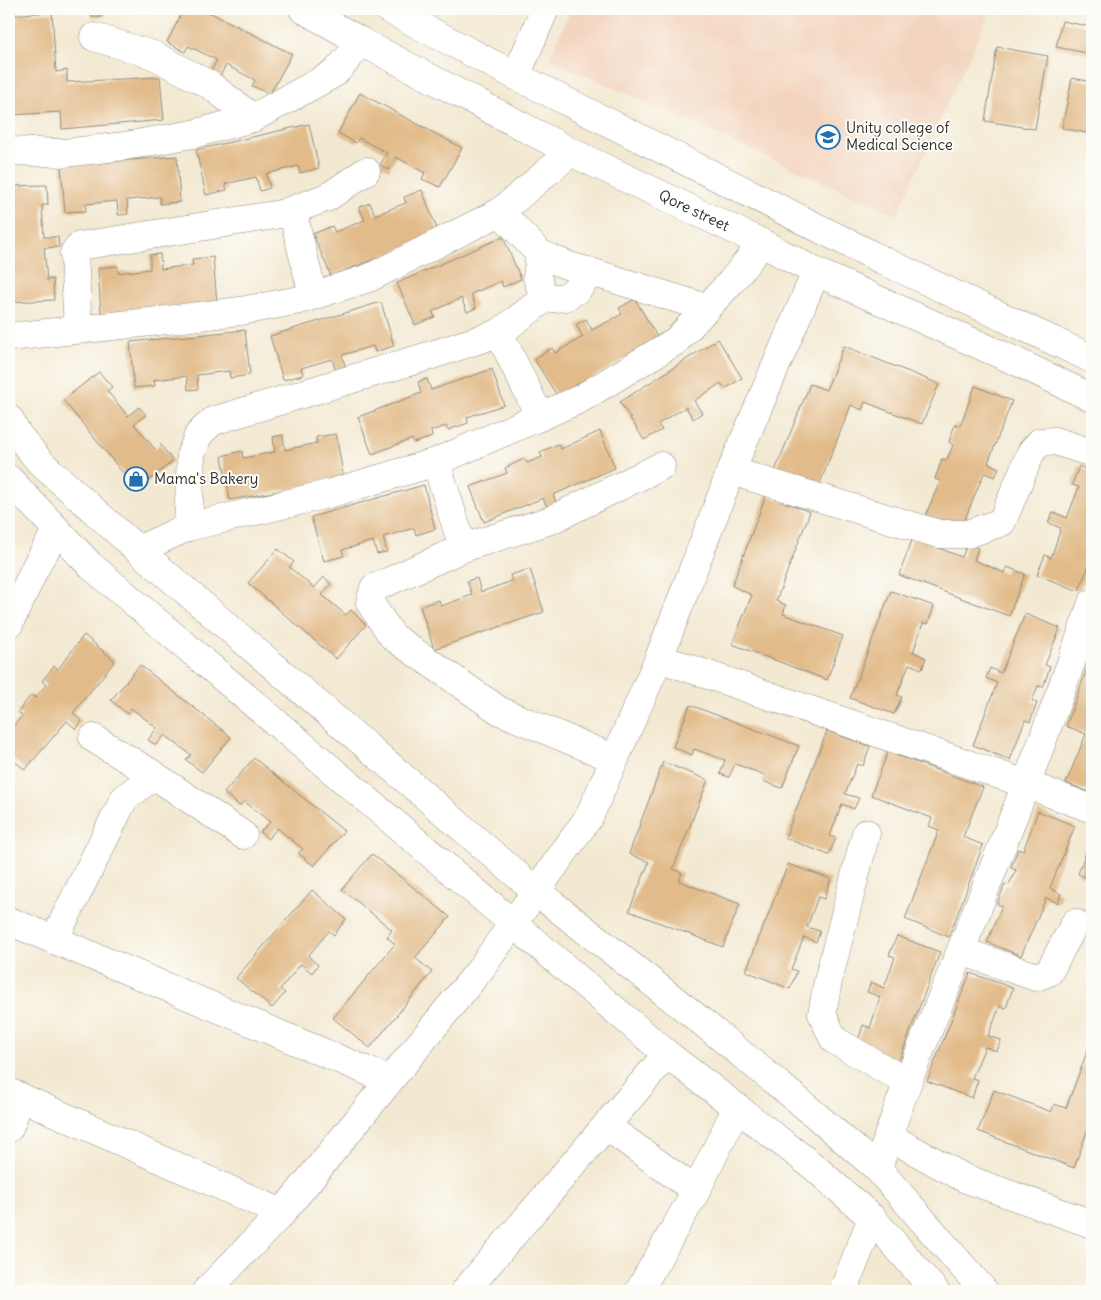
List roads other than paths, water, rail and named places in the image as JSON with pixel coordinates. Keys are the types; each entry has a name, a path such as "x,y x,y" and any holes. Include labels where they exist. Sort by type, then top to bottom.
{"main road":[{"name":"Qore street","path":"303,9 572,152 762,243 816,272 1013,360 1092,398"},
{"path":"388,9 516,76 884,261 1092,359"},
{"path":"516,76 545,9"},
{"path":"94,37 153,55 210,85 253,118"},
{"path":"9,151 64,153 125,146 193,134 253,118 335,73 362,42"},
{"path":"9,337 241,311 300,300 369,278 500,212 572,152"},
{"path":"78,330 74,253 80,246 281,214 328,196 366,171"},
{"path":"292,210 313,295"},
{"path":"500,212 540,254 569,266 707,308"},
{"path":"138,550 188,527 328,494 436,462 580,399 676,341 731,282 762,243"},
{"path":"540,254 537,277 544,300"},
{"path":"188,527 191,454 199,434 213,421 499,333 544,300 565,297 578,289 591,272"},
{"path":"206,1291 282,1213 479,971 589,818 659,658 731,471 816,272"},
{"path":"499,333 540,417"},
{"path":"9,419 18,435 41,463 138,550 537,892 696,1017 799,1101 878,1169 984,1291"},
{"path":"731,471 939,534 967,534 1002,522 1031,452 1040,442 1055,440 1092,453"},
{"path":"436,462 463,548"},
{"path":"615,759 500,711 393,637 370,603 374,588 463,548 551,520 661,466"},
{"path":"9,479 90,565 667,1054 814,1167 872,1218 935,1291"},
{"path":"10,616 57,530"},
{"path":"878,1169 908,1082 961,951 1091,613"},
{"path":"659,658 1026,784 1092,809"},
{"path":"93,738 154,775 243,835"},
{"path":"54,940 124,799 154,775"},
{"path":"866,833 828,982 822,1014 834,1040 908,1082"},
{"path":"9,921 390,1080"},
{"path":"961,951 1036,977 1050,972 1075,923"},
{"path":"465,1291 667,1054"},
{"path":"9,1128 15,1094 282,1213"},
{"path":"639,1291 696,1191 737,1107"},
{"path":"606,1126 696,1191"},
{"path":"888,1136 964,1178 1092,1224"},
{"path":"843,1291 872,1218"}],"place":[{"name":"Unity college of Medical Science","path":"828,137"},
{"name":"Mama's Bakery","path":"136,479"}]}
